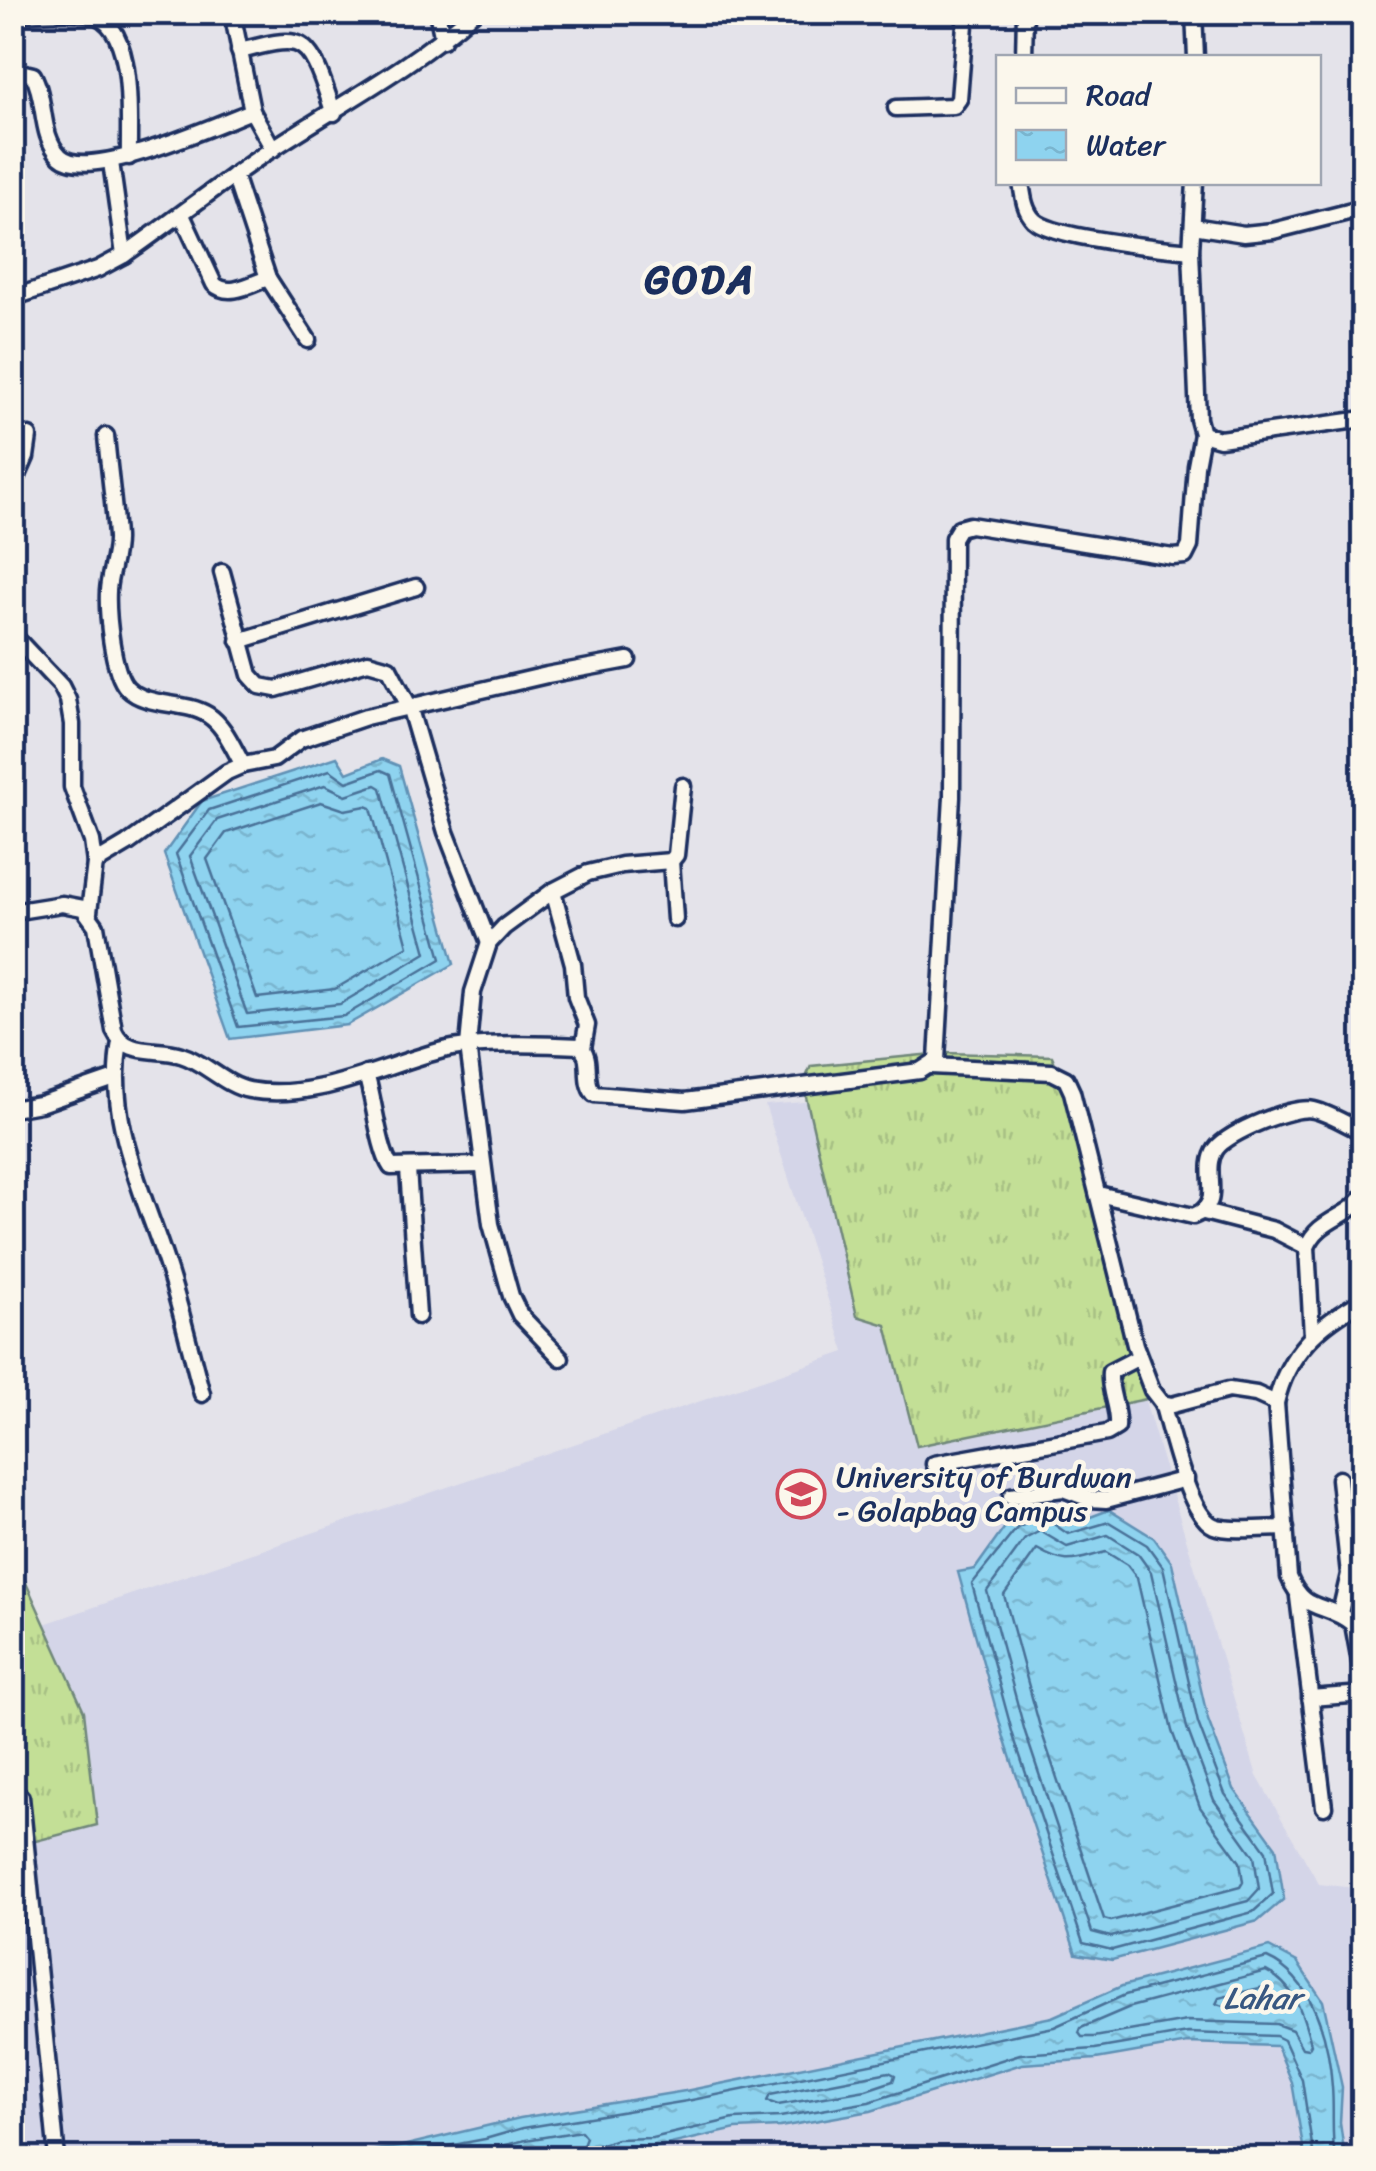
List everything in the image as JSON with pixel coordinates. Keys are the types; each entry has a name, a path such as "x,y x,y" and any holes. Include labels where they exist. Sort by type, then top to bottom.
{"street":[{"path":"232,12 252,112 272,149"},
{"path":"437,12 443,40"},
{"path":"12,298 98,269 124,255 272,149 443,40 474,12"},
{"path":"896,108 954,106 959,98 966,12"},
{"path":"1024,12 1024,55"},
{"path":"1194,12 1196,55"},
{"path":"12,14 92,14 114,30 125,62 129,157"},
{"path":"238,52 292,41 302,45 311,56 334,112"},
{"path":"12,70 28,72 37,82 50,140 60,156 71,162 112,162 252,112"},
{"path":"112,162 124,255"},
{"path":"234,175 268,278 308,340"},
{"path":"1021,185 1024,204 1032,218 1044,226 1122,244 1191,251"},
{"path":"553,892 573,964 576,997 587,1025 583,1048 588,1084 594,1094 665,1101 754,1093 920,1071 937,1060 952,798 953,538 959,528 970,525 1173,558 1185,556 1190,546 1202,434 1198,419 1191,251 1194,185"},
{"path":"1193,226 1244,234 1273,231 1364,208"},
{"path":"182,215 214,284 221,291 230,292 268,278"},
{"path":"1202,434 1220,439 1364,418"},
{"path":"12,490 26,456 29,436"},
{"path":"106,436 116,536 108,592 117,670 126,688 141,697 208,715 221,726 243,765"},
{"path":"222,572 239,642 250,675 260,686 276,689 368,662 389,668 409,706 440,814 488,943"},
{"path":"239,642 416,587"},
{"path":"12,634 61,686 68,700 72,787 92,841 89,912 96,926 114,1030 120,1042 129,1048 184,1056 250,1090 326,1086 468,1046 583,1048"},
{"path":"94,863 128,844 227,772 274,759 301,739 409,706 628,660"},
{"path":"675,919 671,861 676,855 684,786"},
{"path":"561,1358 532,1332 511,1296 491,1224 468,1046 472,992 488,943 553,892 588,873 622,865 671,861"},
{"path":"12,912 62,904 77,905 89,912"},
{"path":"120,1042 115,1078 124,1135 175,1291 202,1394"},
{"path":"931,1066 1052,1072 1066,1079 1139,1357 1152,1390 1162,1402 1201,1516 1215,1526 1286,1528"},
{"path":"366,1074 383,1156 391,1167 482,1166"},
{"path":"12,1109 40,1104 115,1078"},
{"path":"1204,1212 1212,1200 1211,1162 1216,1149 1231,1137 1283,1113 1304,1108 1317,1110 1364,1133"},
{"path":"408,1169 418,1316"},
{"path":"1098,1194 1178,1215 1204,1212 1274,1230 1307,1247"},
{"path":"1312,1336 1307,1247 1312,1234 1322,1225 1345,1214 1364,1196"},
{"path":"1324,1807 1298,1597 1290,1577 1276,1404 1281,1380 1299,1349 1328,1319 1364,1300"},
{"path":"934,1464 1106,1433 1117,1427 1118,1418 1110,1372 1139,1357"},
{"path":"1162,1402 1172,1406 1229,1390 1256,1394 1276,1404"},
{"path":"1012,1496 1063,1489 1106,1500 1186,1479"},
{"path":"1339,1479 1348,1574 1340,1613"},
{"path":"1298,1597 1313,1606 1340,1613 1353,1624 1364,1683"},
{"path":"1310,1698 1364,1694"},
{"path":"21,1797 57,2158"}],"shaded area":[{"name":"University of Burdwan - Golapbag Campus","path":"1050,1083 1257,1776 1319,1884 1363,1889 1363,2158 13,2158 12,1635 845,1352 765,1105"}],"green space":[{"path":"943,1053 1052,1056 1093,1156 1156,1397 917,1446 886,1325 857,1316 803,1084 811,1066"},
{"path":"12,1552 84,1711 97,1825 13,1847"}],"water":[{"path":"337,757 347,773 382,759 399,766 454,964 347,1025 230,1039 164,854 202,801"},
{"path":"1046,1503 1069,1525 1109,1510 1154,1538 1172,1563 1208,1720 1234,1789 1276,1847 1284,1899 1258,1921 1112,1960 1076,1954 1004,1738 958,1572 975,1569 1010,1520"},
{"name":"Lahar","path":"1269,1947 1297,1962 1323,2001 1342,2087 1340,2123 1345,2158 1305,2158 1292,2082 1277,2046 1188,2043 1096,2059 1022,2064 871,2111 780,2127 736,2129 653,2148 619,2149 585,2158 313,2158 398,2147 520,2118 685,2091 1052,2017 1122,1986"}],"place":[{"name":"University of Burdwan - Golapbag Campus","path":"801,1494"}],"district":[{"name":"GODA","path":"700,279"}]}
